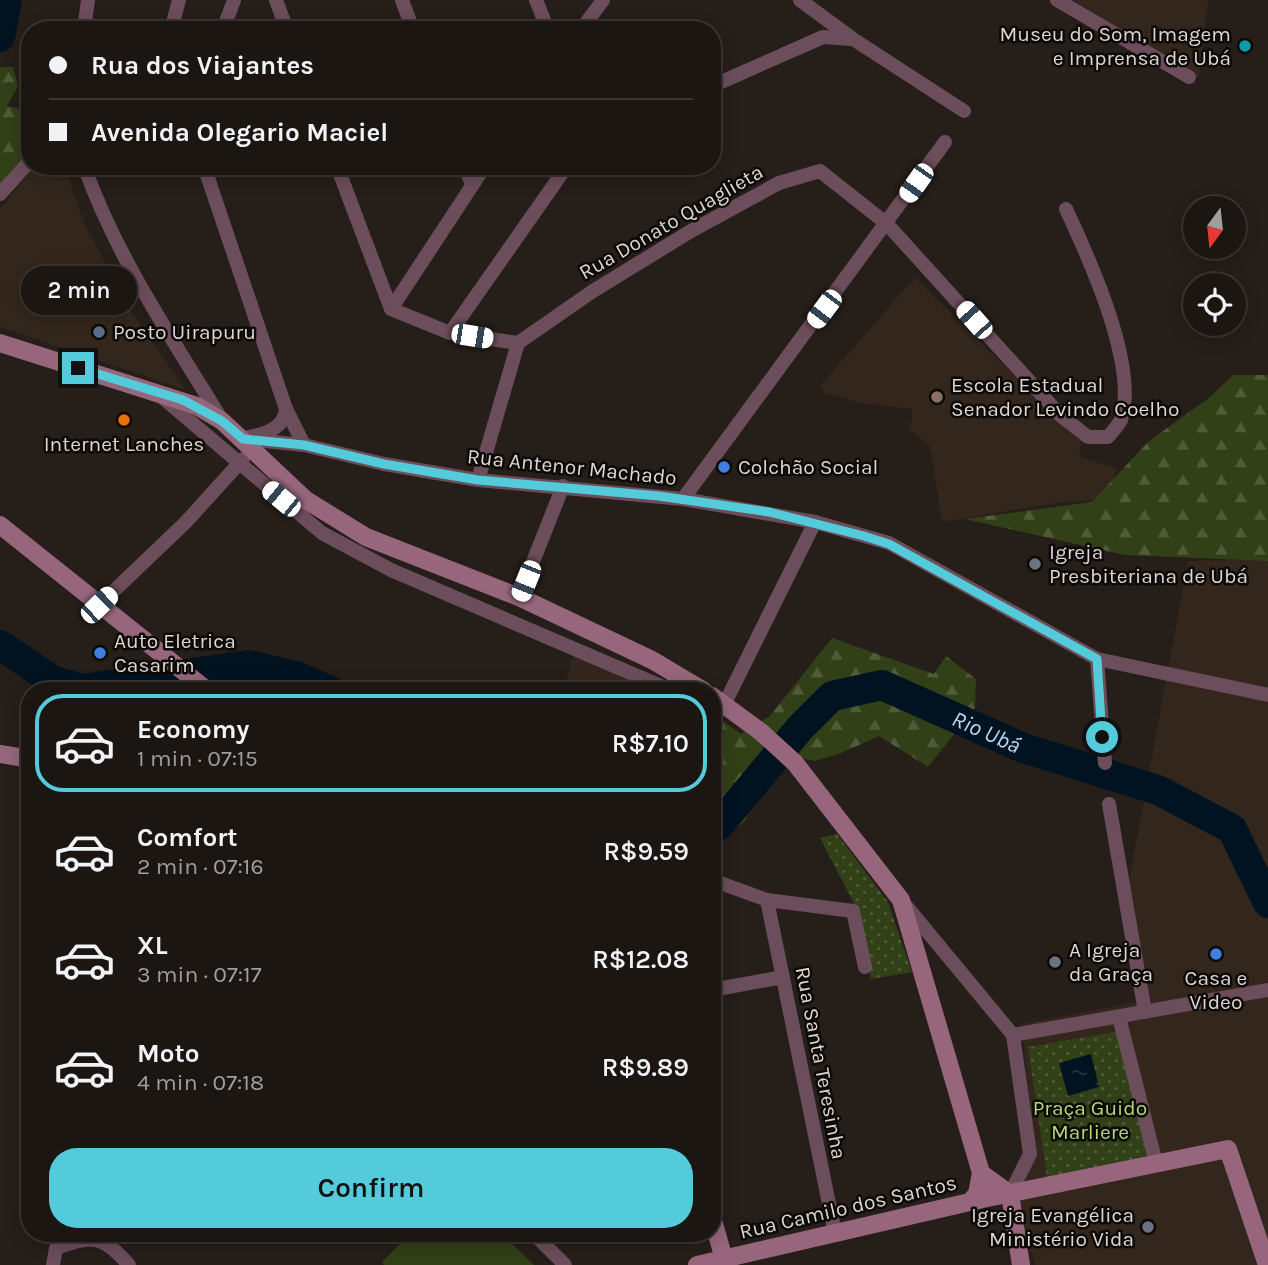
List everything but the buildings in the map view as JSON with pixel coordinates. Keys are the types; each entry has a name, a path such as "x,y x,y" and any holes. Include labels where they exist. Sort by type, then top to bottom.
{"main road":[{"path":"0,343 183,400 222,421 249,442 306,500 366,537 519,597 652,660 665,682"},
{"path":"3,530 198,682"},
{"path":"721,701 795,763 901,900 981,1173 977,1194 970,1202"},
{"path":"0,754 21,759"},
{"name":"Rua Camilo dos Santos","path":"696,1265 970,1202 1227,1149 1267,1265"},
{"path":"981,1173 1010,1194 1021,1265"},
{"path":"719,1242 724,1259"}],"street":[{"path":"85,21 88,0"},
{"path":"174,21 180,0"},
{"path":"226,21 234,0"},
{"path":"276,0 284,21"},
{"path":"402,0 410,21"},
{"path":"536,0 544,21"},
{"path":"588,21 603,0"},
{"path":"800,0 853,39 964,111"},
{"path":"1057,0 1189,77"},
{"path":"721,82 823,37 853,39"},
{"path":"683,499 887,225 945,142"},
{"path":"0,194 21,170"},
{"name":"Rua Donato Quaglieta","path":"518,343 593,291 691,231 779,183 820,171 887,225 1060,415 1088,437 1108,437 1120,422 1125,395 1114,330 1095,271 1066,208"},
{"path":"87,175 101,212 138,285 222,421"},
{"path":"207,175 286,409 304,445"},
{"path":"340,175 391,309 450,332 518,343 478,480"},
{"path":"468,175 472,185"},
{"path":"391,309 479,175"},
{"path":"450,332 561,175"},
{"path":"157,393 322,533 391,570 660,682"},
{"path":"99,605 186,522 239,464 245,456 249,442 278,426 285,418 286,409"},
{"name":"Rua Antenor Machado","path":"249,442 304,445 384,464 478,480 683,499 815,522 889,544 1097,659 1268,695"},
{"path":"519,597 563,486"},
{"path":"721,694 815,522"},
{"path":"1097,659 1105,763"},
{"path":"1109,804 1144,1012"},
{"path":"721,883 767,900 853,911 865,967"},
{"name":"Rua Santa Teresinha","path":"767,900 835,1233"},
{"path":"901,900 1013,1035 1030,1154 1010,1194"},
{"path":"721,988 783,977"},
{"path":"1013,1035 1268,989"},
{"path":"1119,1017 1156,1163"},
{"path":"52,1265 56,1248 74,1242"},
{"path":"103,1242 111,1244 129,1265"},
{"path":"542,1242 565,1265"}],"shaded area":[{"path":"1072,0 1208,0 1199,78"},
{"path":"28,175 67,175 84,222 126,304 186,390 0,327 0,209"},
{"name":"Escola Estadual Senador Levindo Coelho","path":"915,277 1081,442 1079,457 1117,468 1107,500 1055,503 942,522 930,446 910,429 913,409 860,403 826,393 820,386"},
{"path":"1268,559 1268,1265 1035,1265 1016,1198 1033,1163 1022,1024 1146,1000 1126,897 1188,561"},
{"path":"574,653 633,677 631,682 566,682"}],"green space":[{"path":"0,67 13,67 18,86 7,106 21,109 21,167 0,185"},
{"path":"1233,375 1268,375 1268,561 1125,555 965,519 1092,502 1148,442 1210,397"},
{"path":"832,638 934,674 946,656 976,679 975,708 928,767 879,736 839,754 815,761 781,754 755,786 746,820 721,840 721,720 741,734 770,716"},
{"path":"837,834 888,902 912,972 871,979 857,909 820,838"},
{"name":"Praça Guido Marliere","path":"1120,1031 1149,1158 1048,1183 1028,1047"},
{"path":"402,1242 510,1242 534,1265 384,1265 382,1262"}],"water":[{"path":"1091,1054 1099,1087 1068,1096 1059,1063"}],"waterway":[{"path":"0,37 7,0"},
{"name":"Rio Ubá","path":"0,645 59,682"},
{"name":"Rio Ubá","path":"130,682 248,665 296,676 310,682"},
{"name":"Rio Ubá","path":"721,823 800,728 832,696 882,685 1023,748 1158,790 1232,829 1268,903"}],"place":[{"name":"Museu do Som, Imagem e Imprensa de Ubá","path":"1245,46"},
{"name":"Posto Uirapuru","path":"99,332"},
{"name":"Escola Estadual Senador Levindo Coelho","path":"937,397"},
{"name":"Internet Lanches","path":"124,420"},
{"name":"Colchão Social","path":"724,467"},
{"name":"Igreja Presbiteriana de Ubá","path":"1035,564"},
{"name":"Auto Eletrica Casarim","path":"100,653"},
{"name":"Casa e Video","path":"1216,954"},
{"name":"A Igreja da Graça","path":"1055,962"},
{"name":"Igreja Evangélica Ministério Vida","path":"1148,1227"}],"route":[{"path":"78,368 197,406 222,421 243,439 304,445 384,464 478,480 659,496 769,512 815,522 889,544 1097,659 1102,737"}]}
